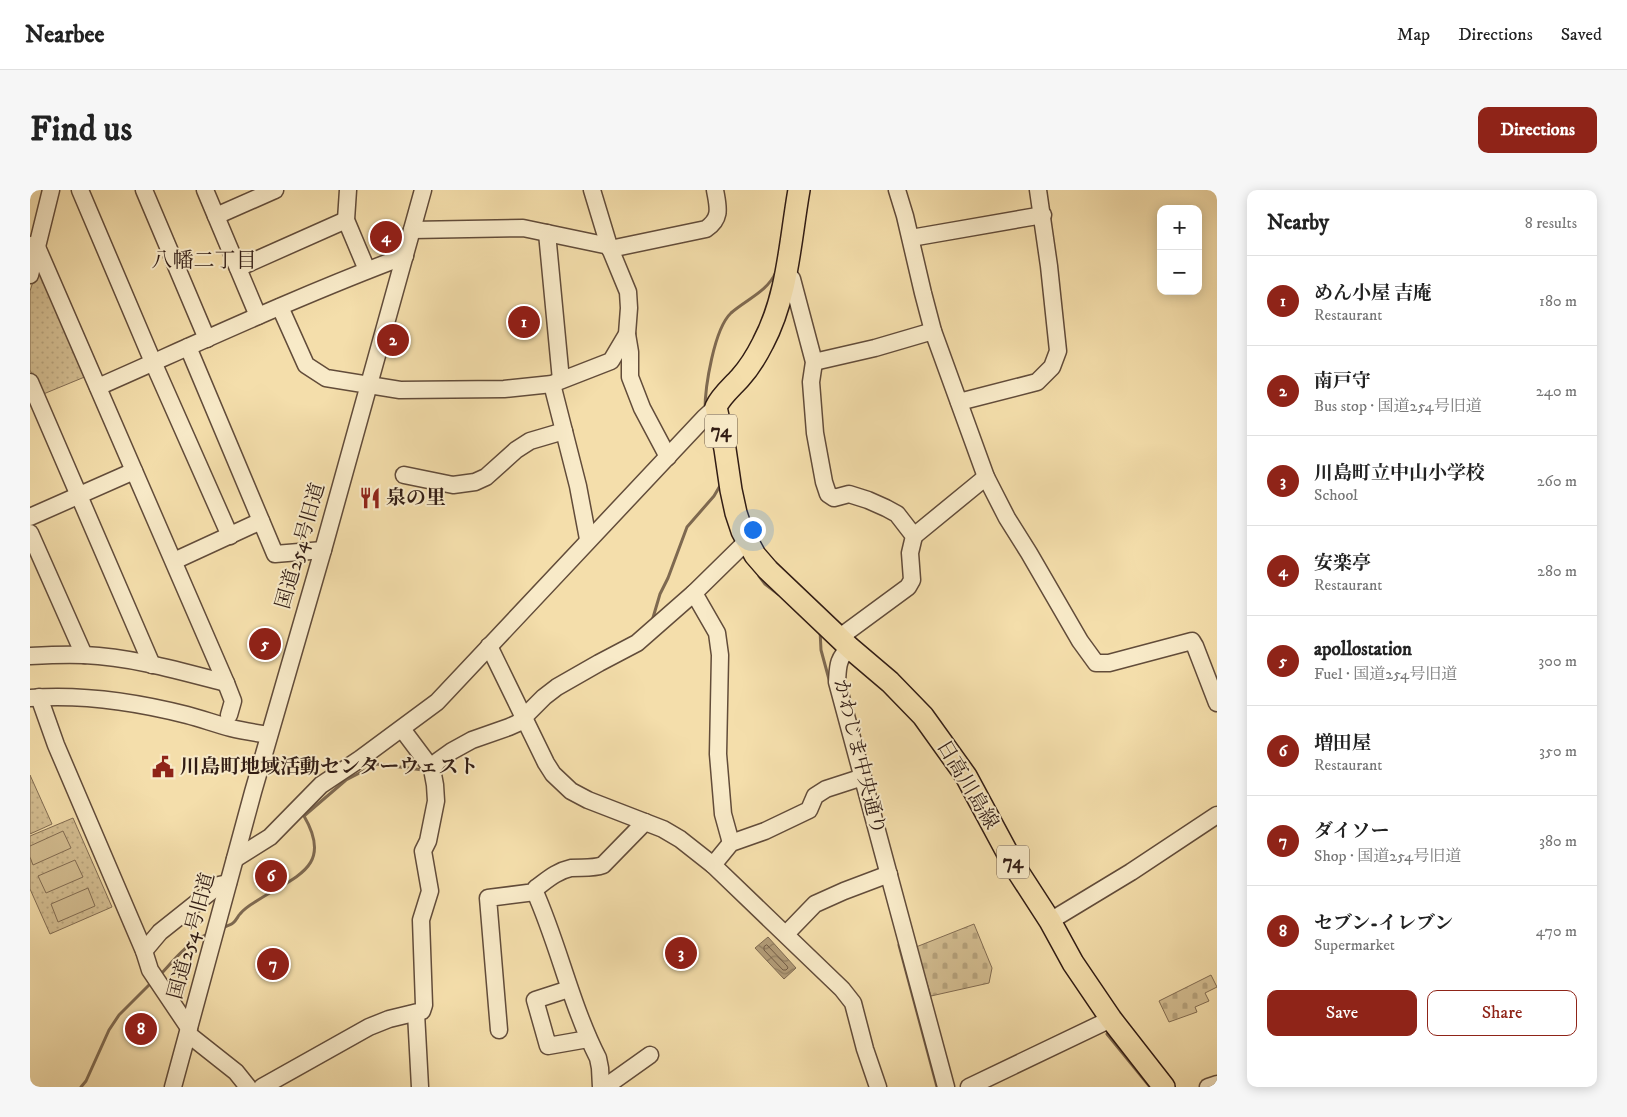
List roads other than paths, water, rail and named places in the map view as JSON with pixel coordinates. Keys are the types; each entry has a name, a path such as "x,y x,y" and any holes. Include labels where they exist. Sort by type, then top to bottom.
{"main road":[{"name":"74","path":"799,190 782,294 773,323 764,343 745,372 718,402 716,407 736,513 742,531 755,555 768,570 845,643"},
{"name":"日高川島線","path":"845,643 890,682 924,716 966,776 1016,867 1073,963 1110,1019 1164,1087"}],"street":[{"path":"30,275 34,246 51,190"},
{"path":"80,190 230,536"},
{"path":"144,190 207,338"},
{"path":"205,190 258,316"},
{"path":"216,216 275,190"},
{"path":"348,190 346,220 367,270"},
{"name":"国道254号旧道","path":"173,1087 269,734 323,550 423,190"},
{"path":"592,190 609,248 628,292 627,334 630,352 630,378 642,408 668,457"},
{"path":"412,230 523,228 609,248 706,229 713,224 718,216 715,190"},
{"path":"897,190 934,331 986,477 1007,518 1080,641 1096,662 1109,663 1192,641 1217,703"},
{"path":"959,402 1037,382 1052,367 1058,351 1038,190"},
{"path":"911,238 1042,215"},
{"path":"238,268 346,220"},
{"path":"547,233 556,382 564,431 588,539"},
{"path":"34,246 98,386 226,683 233,700 229,715"},
{"path":"98,386 258,316 405,256"},
{"path":"786,273 792,279 814,362 811,382 815,433 828,494 834,498 849,494 886,508 897,514 914,536"},
{"path":"280,307 306,365 326,378 400,390 504,389 556,382 611,361 627,334"},
{"path":"814,362 867,350 934,331"},
{"path":"188,347 275,554 323,550"},
{"path":"611,361 631,373"},
{"path":"30,382 152,665"},
{"path":"235,859 270,837 322,785 437,702 588,539 716,407"},
{"path":"404,475 453,485 475,482 486,477 516,450 530,441 564,431"},
{"path":"30,517 134,471"},
{"path":"845,643 908,587 912,580 910,553 914,536 986,477"},
{"path":"174,561 261,521"},
{"path":"30,533 84,655"},
{"path":"432,769 438,761 464,744 510,727 524,718 544,697 557,688 637,643 694,593 748,540"},
{"path":"694,593 717,633 720,655 718,754 723,814 731,843"},
{"name":"かわじま中央通り","path":"845,643 838,665 837,682 946,1087"},
{"path":"489,646 553,774 571,791 662,829 680,839 713,864 818,964 853,1003 865,1049 878,1087"},
{"path":"30,656 84,655 152,665 226,683"},
{"path":"248,1087 236,1072 189,1031 150,970 144,951 34,698 66,697 142,705 187,715 233,729 269,734"},
{"path":"262,1087 369,1027 389,1019 422,1011 424,1005 421,920 430,891 423,851 430,832 436,801 436,785 432,769 402,728"},
{"path":"713,864 731,843 765,831 809,810 815,796 826,789 863,777"},
{"path":"1050,922 1132,872 1217,815"},
{"path":"645,822 603,865 595,868 561,870 536,888 535,892 554,940 569,989 600,1068 603,1087 650,1055"},
{"path":"786,934 815,904 889,874"},
{"path":"144,951 160,932 219,885 228,882"},
{"path":"499,1030 488,898 535,892"},
{"path":"569,989 535,1000 548,1046 588,1038"},
{"path":"416,1013 420,1087"},
{"path":"968,1087 1110,1019"},
{"path":"1208,1087 1217,1084"}],"water":[{"path":"768,937 796,968 784,979 755,948"}],"waterway":[{"path":"705,410 707,387 715,345 725,321 731,313 762,290 776,272"},
{"path":"652,621 660,594 687,527 714,496 721,484"},
{"path":"759,576 765,584 778,594"},
{"path":"820,630 821,650 830,683"},
{"path":"223,928 234,922 249,906 305,870 312,860 315,848 312,834 304,816 346,780 377,764 424,769"},
{"path":"160,975 176,957 208,934"},
{"path":"899,945 937,1087"},
{"path":"81,1087 86,1081 109,1030 119,1015 152,982"},
{"path":"1107,1034 1150,1087"}],"place":[{"name":"安楽亭","path":"386,237"},
{"name":"めん小屋 吉庵","path":"524,322"},
{"name":"南戸守","path":"393,340"},
{"name":"泉の里","path":"370,498"},
{"name":"apollostation","path":"265,644"},
{"name":"川島町地域活動センターウェスト","path":"163,767"},
{"name":"増田屋","path":"271,876"},
{"name":"川島町立中山小学校","path":"681,953"},
{"name":"ダイソー","path":"273,964"},
{"name":"セブン-イレブン","path":"141,1029"}],"district":[{"name":"八幡二丁目","path":"204,261"}]}
